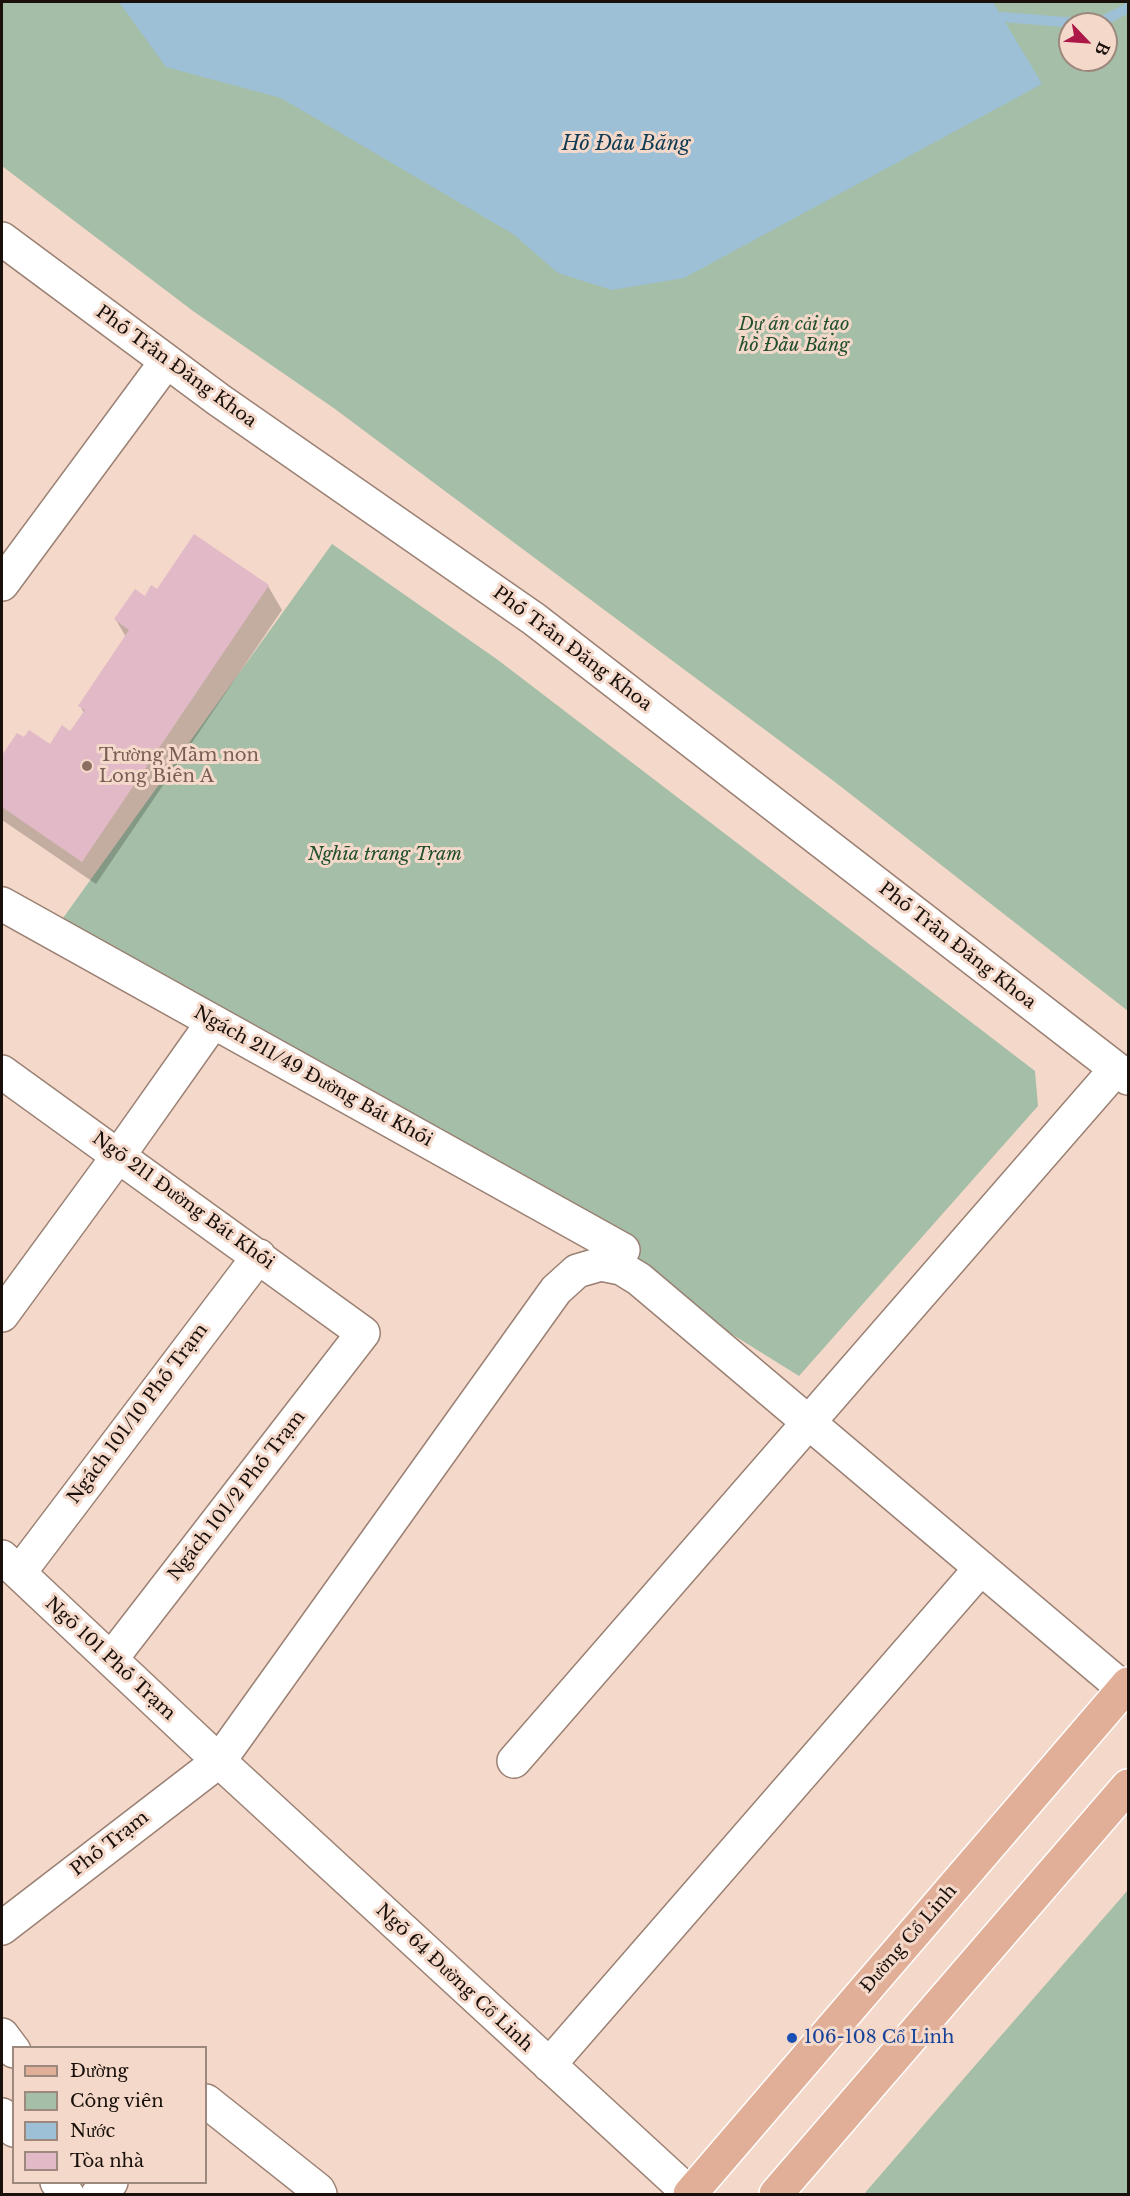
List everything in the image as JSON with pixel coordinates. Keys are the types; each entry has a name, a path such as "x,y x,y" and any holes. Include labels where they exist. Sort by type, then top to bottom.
{"main road":[{"name":"Đường Cổ Linh","path":"690,2194 1126,1686"},
{"path":"776,2194 1128,1786"}],"street":[{"name":"Phố Trần Đăng Khoa","path":"2,238 166,362 534,619 1122,1074"},
{"path":"2,584 166,362"},
{"name":"Ngách 211/49 Đường Bát Khối","path":"2,904 624,1250"},
{"path":"2,1316 213,1022"},
{"name":"Ngõ 211 Đường Bát Khối","path":"2,1072 363,1333"},
{"path":"514,1761 809,1422 1122,1074"},
{"name":"Ngách 101/10 Phố Trạm","path":"10,1565 259,1256"},
{"name":"Phố Trạm","path":"2,1928 219,1761 556,1290 577,1271 601,1264 621,1268 639,1279 981,1568 1126,1686"},
{"name":"Ngách 101/2 Phố Trạm","path":"111,1659 363,1333"},
{"name":"Ngõ 101 Phố Trạm","path":"10,1565 219,1761"},
{"path":"549,2065 981,1568"},
{"name":"Ngõ 64 Đường Cổ Linh","path":"219,1761 690,2194"},
{"path":"2,2035 12,2048"},
{"path":"207,2102 318,2190 320,2194"},
{"path":"2,2115 12,2128"},
{"path":"98,2194 110,2184"}],"green space":[{"name":"Dự án cải tạo hồ Đầu Băng","path":"2,2 1128,2 1128,1011 835,782 335,409 193,311 2,166"},
{"name":"Nghĩa trang Trạm","path":"332,544 498,660 1035,1071 1038,1106 799,1376 63,918"},
{"path":"1128,1890 1128,2194 864,2194 979,2061"}],"water":[{"name":"Hồ Đầu Băng","path":"119,2 993,2 1042,84 684,278 612,290 558,273 513,234 281,98 166,67"}],"building":[{"path":"194,534 269,585 82,862 2,807 2,755 17,733 24,737 29,730 50,744 62,725 70,731 85,710 78,706 129,630 114,619 135,589 145,596 151,585 157,589"}],"waterway":[{"path":"1118,13 1128,8"},
{"path":"1002,17 1058,21"}],"place":[{"name":"Trường Mầm non Long Biên A","path":"87,766"},
{"name":"106-108 Cổ Linh","path":"792,2038"}]}
